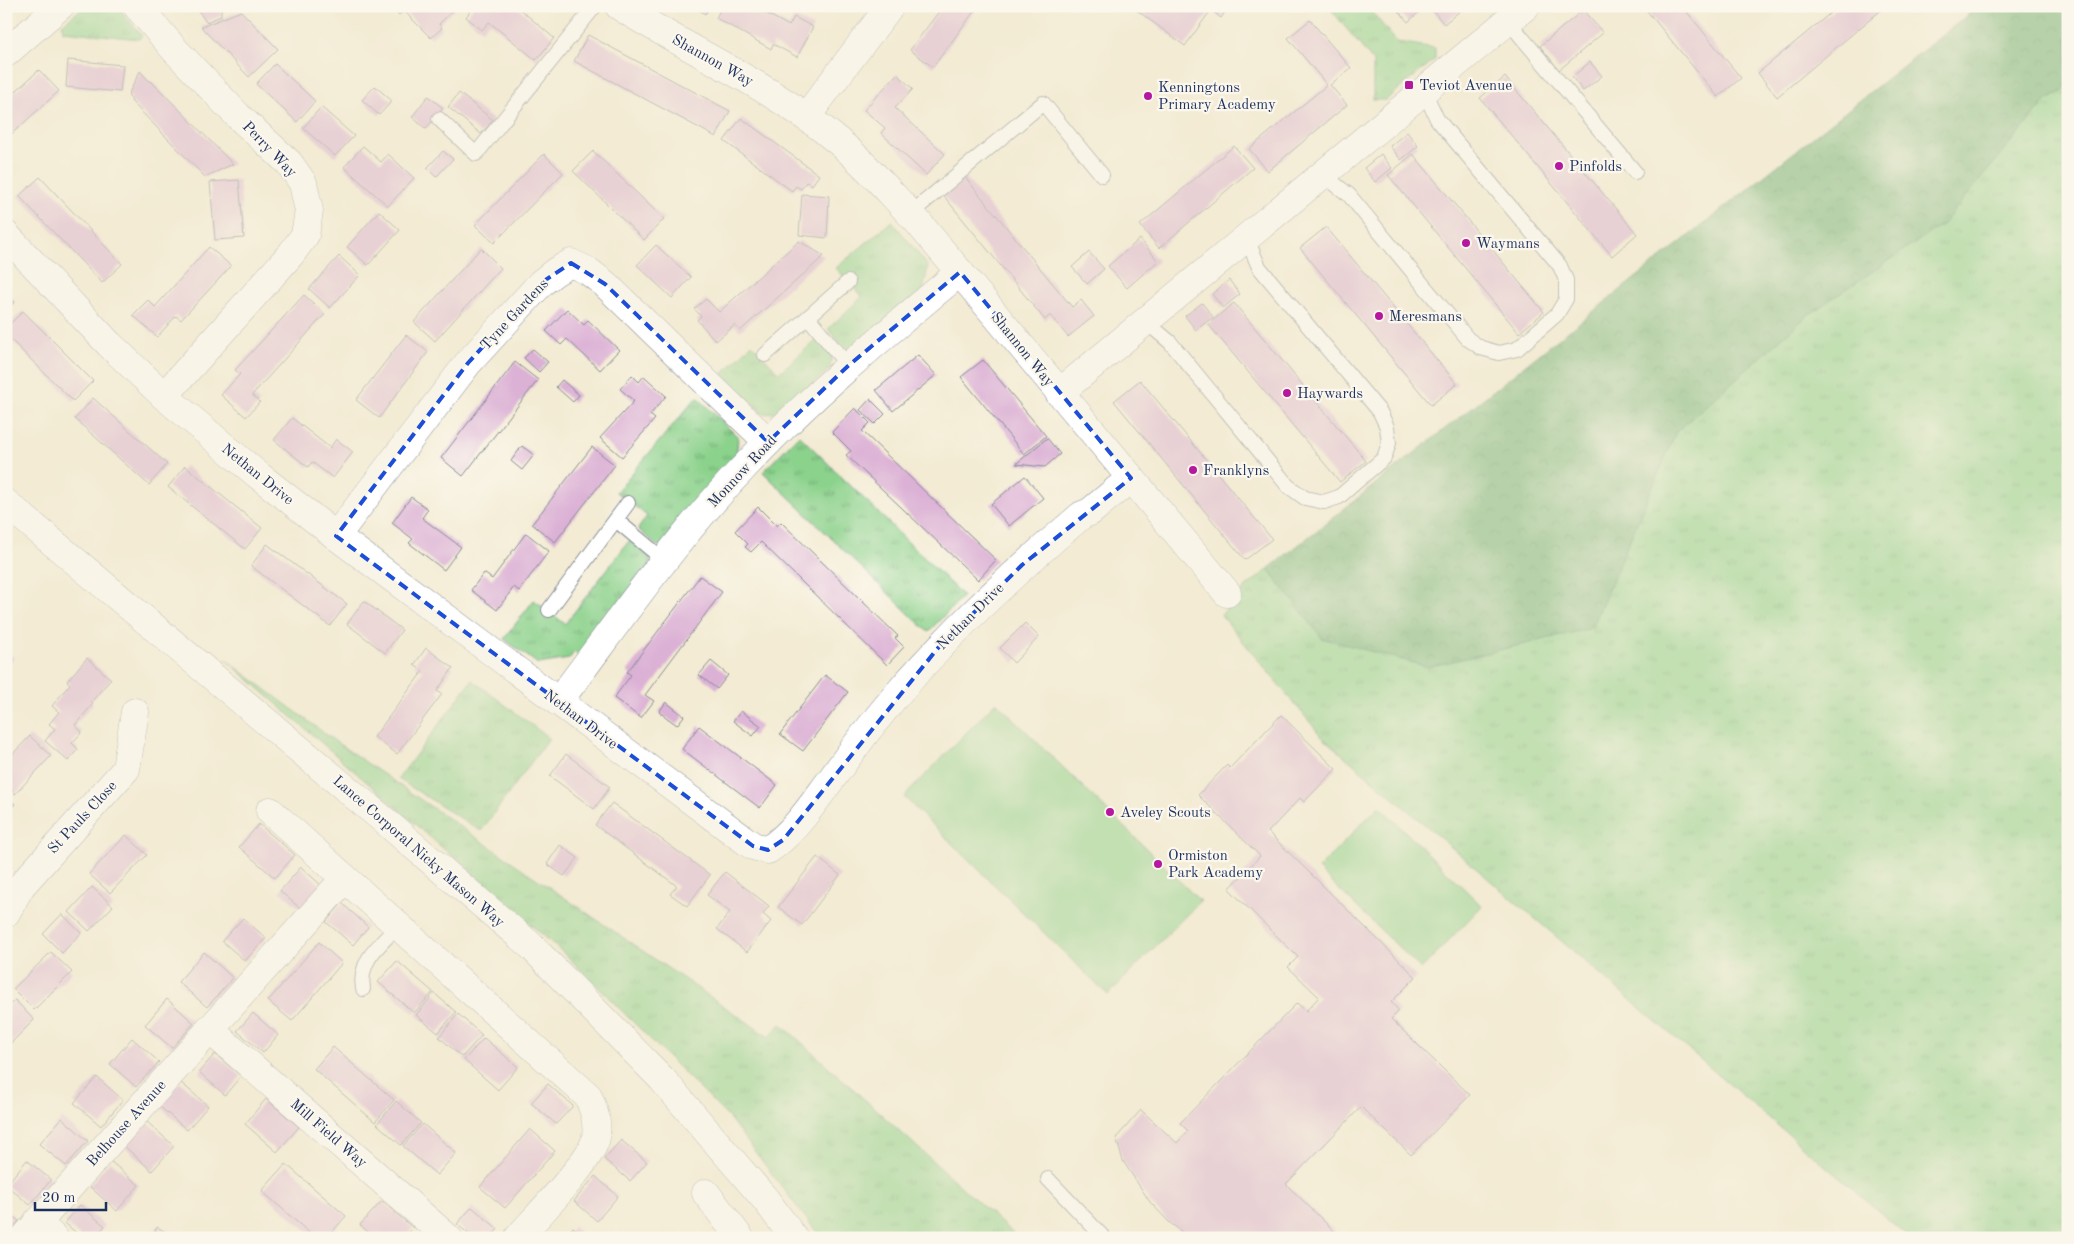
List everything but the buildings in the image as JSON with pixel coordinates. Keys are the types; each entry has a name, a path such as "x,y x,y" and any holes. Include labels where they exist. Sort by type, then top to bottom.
{"street":[{"path":"6,53 60,6"},
{"name":"Perry Way","path":"137,6 175,50 219,96 289,163 303,184 309,211 305,235 292,254 164,396"},
{"name":"Shannon Way","path":"619,6 658,30 724,64 767,90 839,142 874,174 960,272 1227,593"},
{"path":"806,118 890,6"},
{"path":"1059,392 1517,14"},
{"name":"Nethan Drive","path":"6,235 110,344 164,396 258,475 336,536 753,846 768,850 783,840 795,828 892,700 965,620 1022,566 1082,515 1090,512 1131,478"},
{"name":"Tyne Gardens","path":"336,536 468,363 542,283 555,272 571,263 588,271 605,284 768,442"},
{"name":"Monnow Road","path":"558,702 664,561 705,510 768,442 848,366 960,272"},
{"name":"Lance Corporal Nicky Mason Way","path":"6,503 531,946 662,1079 766,1200 794,1238"},
{"name":"St Pauls Close","path":"6,913 21,886 126,769 135,712"},
{"path":"270,811 588,1096 596,1116 596,1139 587,1159 518,1238"},
{"name":"Belhouse Avenue","path":"38,1233 209,1029 345,878"},
{"name":"Mill Field Way","path":"209,1029 448,1238"},
{"path":"706,1193 740,1238"}],"lane":[{"path":"439,119 476,154 594,6"},
{"path":"1517,14 1635,172"},
{"path":"1322,174 1349,195 1468,339 1481,348 1499,353 1517,349 1557,314 1566,299 1566,280 1560,266 1437,119 1424,91"},
{"path":"910,214 1043,104 1102,175"},
{"path":"1145,322 1170,342 1288,486 1305,498 1324,502 1339,497 1384,458 1389,442 1387,427 1380,412 1259,267 1246,237"},
{"path":"765,355 848,282"},
{"path":"808,317 848,366"},
{"path":"549,610 628,503"},
{"path":"616,520 664,561"},
{"path":"363,989 364,966 371,955 398,926"},
{"path":"1048,1179 1104,1238"}],"highlighted area":[{"path":"571,263 605,284 768,442 848,366 960,272 1131,478 1022,565 938,648 783,840 768,850 753,846 336,536 468,363 541,283"}],"green space":[{"path":"85,6 117,6 142,36 139,39 63,31 62,24"},
{"path":"1328,6 1367,6 1397,42 1435,48 1435,59 1386,100 1373,100 1373,61"},
{"path":"1979,6 2068,6 2068,1238 1910,1238 1323,738 1221,615 1246,587"},
{"path":"1979,6 2068,6 2068,88 2045,102 1943,224 1808,315 1676,432 1592,628 1428,667 1322,638 1268,569"},
{"path":"892,221 928,266 923,291 852,350 846,350 828,329 862,297 836,268"},
{"path":"817,339 832,356 830,369 781,412 763,414 722,374 752,344 779,373"},
{"path":"697,397 738,437 736,460 665,545 657,546 638,529 647,516 616,492"},
{"path":"799,435 963,596 928,632 763,472"},
{"path":"629,541 650,557 650,565 580,657 574,652 569,659 538,664 504,639 534,600 565,624"},
{"path":"225,659 339,744 769,1037 781,1024 1018,1238 821,1238 730,1119 568,957"},
{"path":"472,680 549,738 481,831 398,779"},
{"path":"996,702 1200,901 1108,995 904,797"},
{"path":"1379,806 1482,906 1421,969 1318,869"}],"place":[{"name":"Teviot Avenue","path":"1409,85"},
{"name":"Kenningtons Primary Academy","path":"1148,96"},
{"name":"Pinfolds","path":"1559,166"},
{"name":"Waymans","path":"1466,243"},
{"name":"Meresmans","path":"1379,316"},
{"name":"Haywards","path":"1287,393"},
{"name":"Franklyns","path":"1193,470"},
{"name":"Aveley Scouts","path":"1110,812"},
{"name":"Ormiston Park Academy","path":"1158,864"}]}
